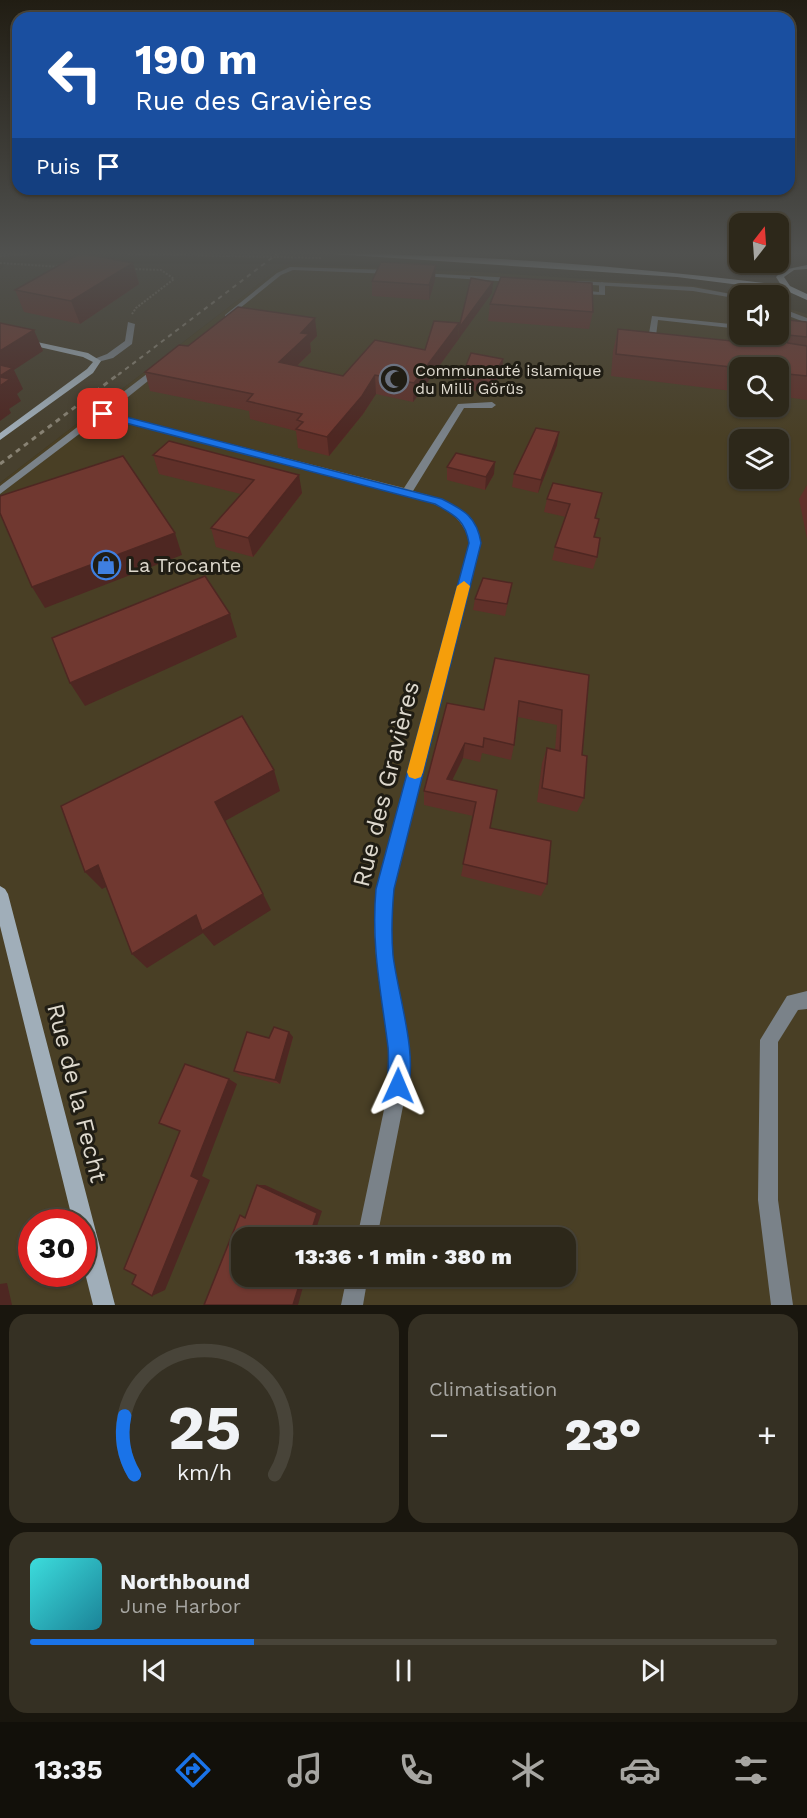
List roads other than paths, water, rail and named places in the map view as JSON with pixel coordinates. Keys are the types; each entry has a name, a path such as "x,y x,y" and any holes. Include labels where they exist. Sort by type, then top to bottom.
{"street":[{"path":"216,325 228,315"},
{"path":"792,315 807,321"},
{"path":"663,347 651,345 655,318 729,326"},
{"path":"0,437 90,371 97,361 110,356 129,342 131,324"},
{"path":"0,336 85,355 97,361"},
{"path":"0,491 170,361"},
{"path":"406,492 461,406 492,405"},
{"name":"Rue des Gravières","path":"103,414 438,501 459,513 473,528 475,543 385,889 383,945 399,1050 398,1086 369,1227"},
{"name":"Rue de la Fecht","path":"0,894 104,1305"},
{"path":"782,1305 768,1200 769,1040 793,1002 807,1000"},
{"path":"351,1305 355,1287"}],"railway":[{"path":"118,375 197,315"},
{"path":"0,464 120,373"}],"place":[{"name":"Communauté islamique du Milli Görüs","path":"394,379"},
{"name":"La Trocante","path":"106,565"}]}
